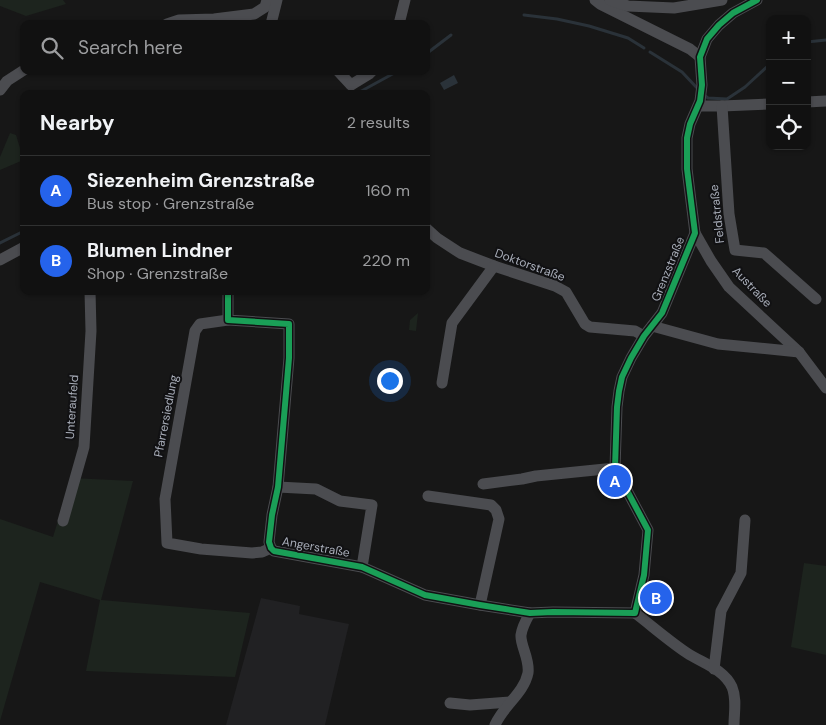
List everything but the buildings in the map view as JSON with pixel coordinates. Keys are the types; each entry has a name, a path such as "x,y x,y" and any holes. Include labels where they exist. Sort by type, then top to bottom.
{"street":[{"path":"179,20 214,19 254,14 264,7 268,0"},
{"path":"272,20 277,0"},
{"path":"400,20 405,0"},
{"path":"594,0 690,49 700,57"},
{"path":"610,0 628,6 674,8 722,0"},
{"name":"Grenzstraße","path":"635,613 644,575 648,530 615,468 619,391 622,377 630,358 644,336 662,314 694,233 687,169 687,138 690,124 699,104 702,85 700,57 707,39 719,25 733,13 757,0"},
{"path":"214,19 218,20"},
{"path":"0,90 7,81 20,73"},
{"path":"341,75 352,89 368,75"},
{"path":"811,102 826,101"},
{"path":"699,104 722,106 766,104"},
{"name":"Feldstraße","path":"722,106 729,214 735,250 764,253 816,299"},
{"name":"Doktorstraße","path":"430,232 460,253 555,286 566,292 585,324 590,327 635,331 644,336"},
{"name":"Austraße","path":"694,233 729,287 799,352 826,388"},
{"path":"0,260 20,249"},
{"path":"442,383 452,323 494,266"},
{"name":"Unteraufeld","path":"63,521 84,447 91,331 90,295"},
{"path":"228,295 228,320"},
{"name":"Angerstraße","path":"228,320 289,324 289,358 278,487 269,542 274,551 362,567 425,595 480,606 530,613 635,613"},
{"name":"Pfarrersiedlung","path":"228,320 200,324 195,331 165,499 162,542 201,549 252,553 262,552 271,548"},
{"path":"652,326 718,344 799,352"},
{"path":"483,484 536,476 615,468"},
{"name":"Angerstraße","path":"278,487 316,489 340,501 372,505 362,567"},
{"path":"428,496 491,505 496,510 498,519 480,606"},
{"path":"714,669 721,611 741,573 745,520"},
{"path":"495,725 498,718 521,688 528,673 526,654 520,637 523,624 530,613"},
{"path":"635,613 686,652 723,675 729,681 735,700 734,725"},
{"path":"450,703 470,705 510,702"}],"shaded area":[{"path":"0,0 63,0 66,4 26,16 0,6"},
{"path":"454,75 458,83 444,90 440,83"},
{"path":"10,133 16,135 20,148 20,161 0,170 0,157"},
{"path":"418,313 416,331 409,330 410,320"},
{"path":"71,478 133,481 101,600 250,613 235,677 86,671 100,600 40,582 0,721 0,519 53,537"},
{"path":"804,563 826,566 826,655 791,647"},
{"path":"261,598 300,606 299,614 349,624 325,725 226,725"}],"waterway":[{"path":"524,15 557,19 589,26 628,38 644,48"},
{"path":"430,51 451,35"},
{"path":"811,42 826,40"},
{"path":"650,52 682,72 698,89"},
{"path":"704,95 708,98 727,99 745,87 766,68"},
{"path":"363,90 391,75"},
{"path":"0,243 20,233"}],"cycle path":[{"path":"228,295 228,320 289,324 289,358 278,487 269,542 274,551 362,567 425,595 480,605 530,613 635,613 644,575 648,530 615,468 619,391 622,377 631,358 644,336 662,313 695,233 687,169 687,138 690,124 700,101 702,85 700,57 707,39 719,25 733,13 757,0"}],"place":[{"name":"Siezenheim Grenzstraße","path":"615,481"},
{"name":"Blumen Lindner","path":"656,598"}]}
